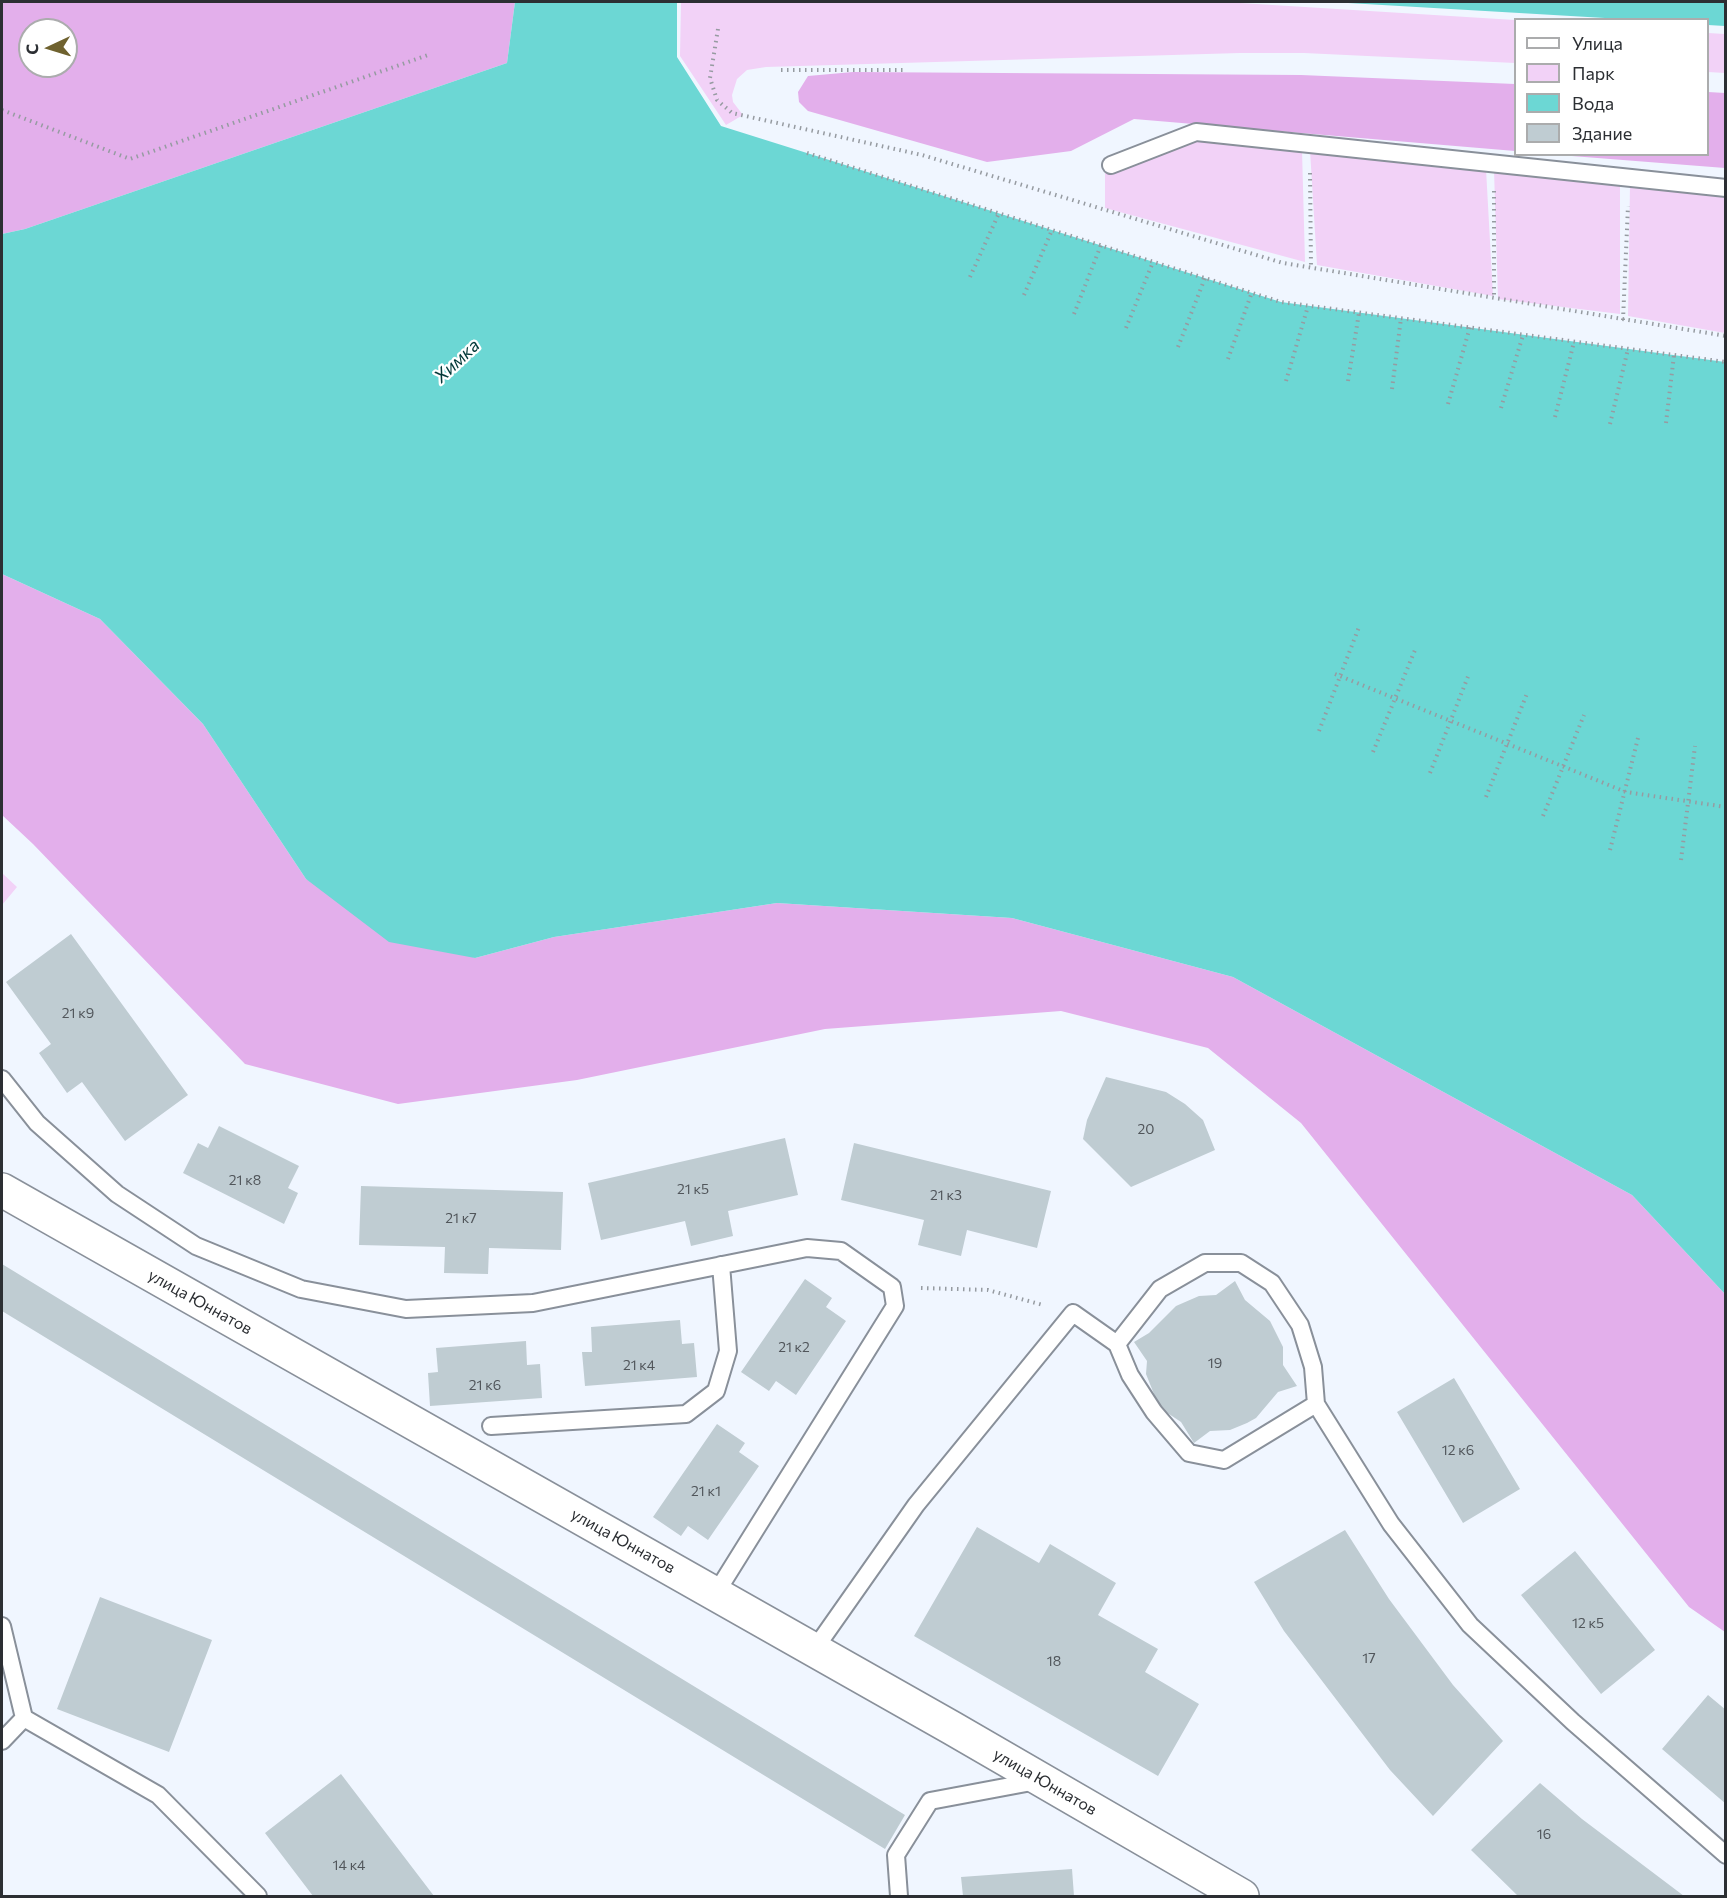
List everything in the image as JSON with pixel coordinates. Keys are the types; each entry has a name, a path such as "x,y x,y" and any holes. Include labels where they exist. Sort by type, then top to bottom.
{"street":[{"name":"улица Юннатов","path":"2,1190 716,1593 1242,1896"}],"lane":[{"path":"1111,165 1196,132 1725,188"},
{"path":"2,1079 37,1123 117,1194 196,1246 301,1289 406,1309 533,1303 807,1248 841,1251 892,1287 895,1306 716,1593"},
{"path":"1117,1344 1160,1289 1205,1263 1241,1263 1272,1283 1300,1325 1313,1367 1316,1404 1391,1524 1470,1625 1573,1722 1725,1855"},
{"path":"491,1426 686,1414 716,1391 728,1351 721,1265"},
{"path":"814,1650 916,1505 1073,1313 1117,1344 1130,1376 1154,1412 1189,1453 1224,1460 1316,1404"},
{"path":"2,1626 24,1718 159,1795 258,1896"},
{"path":"2,1741 24,1718"},
{"path":"899,1896 896,1855 930,1801 1041,1780"}],"path":[{"path":"718,29 710,78 720,104 732,113 922,155 1283,263 1725,336"},
{"path":"2,110 130,159 431,54"},
{"path":"781,70 906,70"},
{"path":"1309,144 1311,268"},
{"path":"807,153 1281,302 1725,362"},
{"path":"1494,163 1494,298"},
{"path":"1623,320 1630,178"},
{"path":"970,277 999,213"},
{"path":"1024,295 1052,230"},
{"path":"1074,314 1101,245"},
{"path":"1126,328 1154,262"},
{"path":"1178,347 1205,278"},
{"path":"1228,359 1252,292"},
{"path":"1286,381 1308,306"},
{"path":"1348,381 1359,313"},
{"path":"1392,389 1401,318"},
{"path":"1448,404 1470,327"},
{"path":"1501,408 1523,334"},
{"path":"1555,417 1574,342"},
{"path":"1610,424 1628,349"},
{"path":"1666,423 1674,355"},
{"path":"1318,731 1359,627"},
{"path":"1373,752 1415,650"},
{"path":"1335,674 1626,792 1725,807"},
{"path":"1430,773 1469,674"},
{"path":"1486,798 1527,691"},
{"path":"1543,816 1584,715"},
{"path":"1610,850 1639,734"},
{"path":"1681,860 1695,746"},
{"path":"892,1287 988,1290 1073,1313"}],"green space":[{"path":"681,2 1224,2 1514,20 1514,63 1304,53 1240,53 766,67 747,70 737,79 732,95 733,102 743,115 726,125 680,56"},
{"path":"1709,33 1725,34 1725,73 1709,72"},
{"path":"1192,137 1302,150 1305,262 1105,208 1105,171"},
{"path":"1310,150 1486,169 1493,296 1317,265"},
{"path":"1494,170 1620,184 1620,314 1498,299"},
{"path":"1630,185 1725,195 1725,333 1628,316"},
{"path":"2,873 17,887 2,905"}],"shaded area":[{"path":"2,2 515,2 507,63 25,229 2,234"},
{"path":"853,72 1301,75 1514,84 1514,151 1134,119 1071,151 987,162 808,111 799,102 798,92 808,76"},
{"path":"1709,92 1725,93 1725,168 1572,156 1709,156"},
{"path":"2,574 100,619 203,724 306,879 475,958 554,937 777,903 1012,918 1233,977 1632,1195 1725,1294 1725,1632 1689,1607 1301,1123 1208,1048 1061,1011 825,1029 577,1080 398,1104 245,1064 33,844 2,815"}],"water":[{"name":"Химка","path":"515,2 677,2 677,57 721,126 1281,302 1725,362 1725,1294 1632,1195 1233,977 1012,918 777,903 554,937 475,958 389,942 306,879 203,724 100,619 2,574 2,234 25,229 507,63"},
{"path":"1331,2 1725,2 1725,26 1709,25 1709,18 1605,18"}],"building":[{"path":"71,934 188,1095 125,1141 82,1082 67,1093 39,1053 51,1044 6,982"},
{"path":"1106,1077 1166,1092 1185,1104 1203,1120 1215,1150 1131,1187 1083,1139 1087,1120"},
{"path":"219,1126 299,1166 288,1188 298,1193 284,1224 183,1173 198,1143 208,1148"},
{"path":"785,1138 798,1195 728,1211 733,1236 691,1246 685,1221 601,1240 588,1183"},
{"path":"854,1143 1051,1191 1037,1248 967,1230 961,1256 918,1245 924,1220 841,1200"},
{"path":"361,1186 563,1192 561,1250 489,1248 488,1274 444,1273 445,1247 359,1245"},
{"path":"2,1264 905,1815 885,1849 2,1311"},
{"path":"805,1279 832,1298 826,1307 846,1321 796,1395 776,1381 769,1391 741,1372"},
{"path":"1235,1281 1245,1300 1270,1321 1283,1347 1283,1365 1297,1386 1278,1392 1256,1418 1247,1423 1230,1430 1210,1431 1194,1443 1181,1422 1163,1410 1156,1399 1146,1374 1147,1361 1134,1342 1149,1333 1176,1306 1199,1296 1216,1295"},
{"path":"680,1320 682,1344 694,1343 697,1377 585,1386 582,1352 592,1352 591,1327"},
{"path":"526,1341 527,1365 540,1364 542,1398 430,1406 428,1373 438,1372 436,1348"},
{"path":"1454,1378 1520,1489 1463,1523 1397,1412"},
{"path":"717,1424 745,1443 739,1452 759,1466 708,1540 688,1526 681,1536 653,1517"},
{"path":"977,1527 1039,1563 1050,1544 1116,1583 1098,1615 1158,1649 1145,1672 1199,1704 1158,1776 914,1636"},
{"path":"1345,1530 1389,1599 1453,1685 1503,1741 1433,1816 1390,1770 1284,1631 1254,1582"},
{"path":"1575,1551 1655,1650 1601,1694 1521,1595"},
{"path":"100,1597 212,1640 169,1752 57,1709"},
{"path":"1708,1695 1726,1710 1726,1804 1662,1749"},
{"path":"341,1774 434,1896 313,1896 265,1833"},
{"path":"1540,1783 1582,1819 1684,1896 1518,1896 1471,1850"},
{"path":"1072,1869 1074,1896 963,1896 961,1877"}]}
